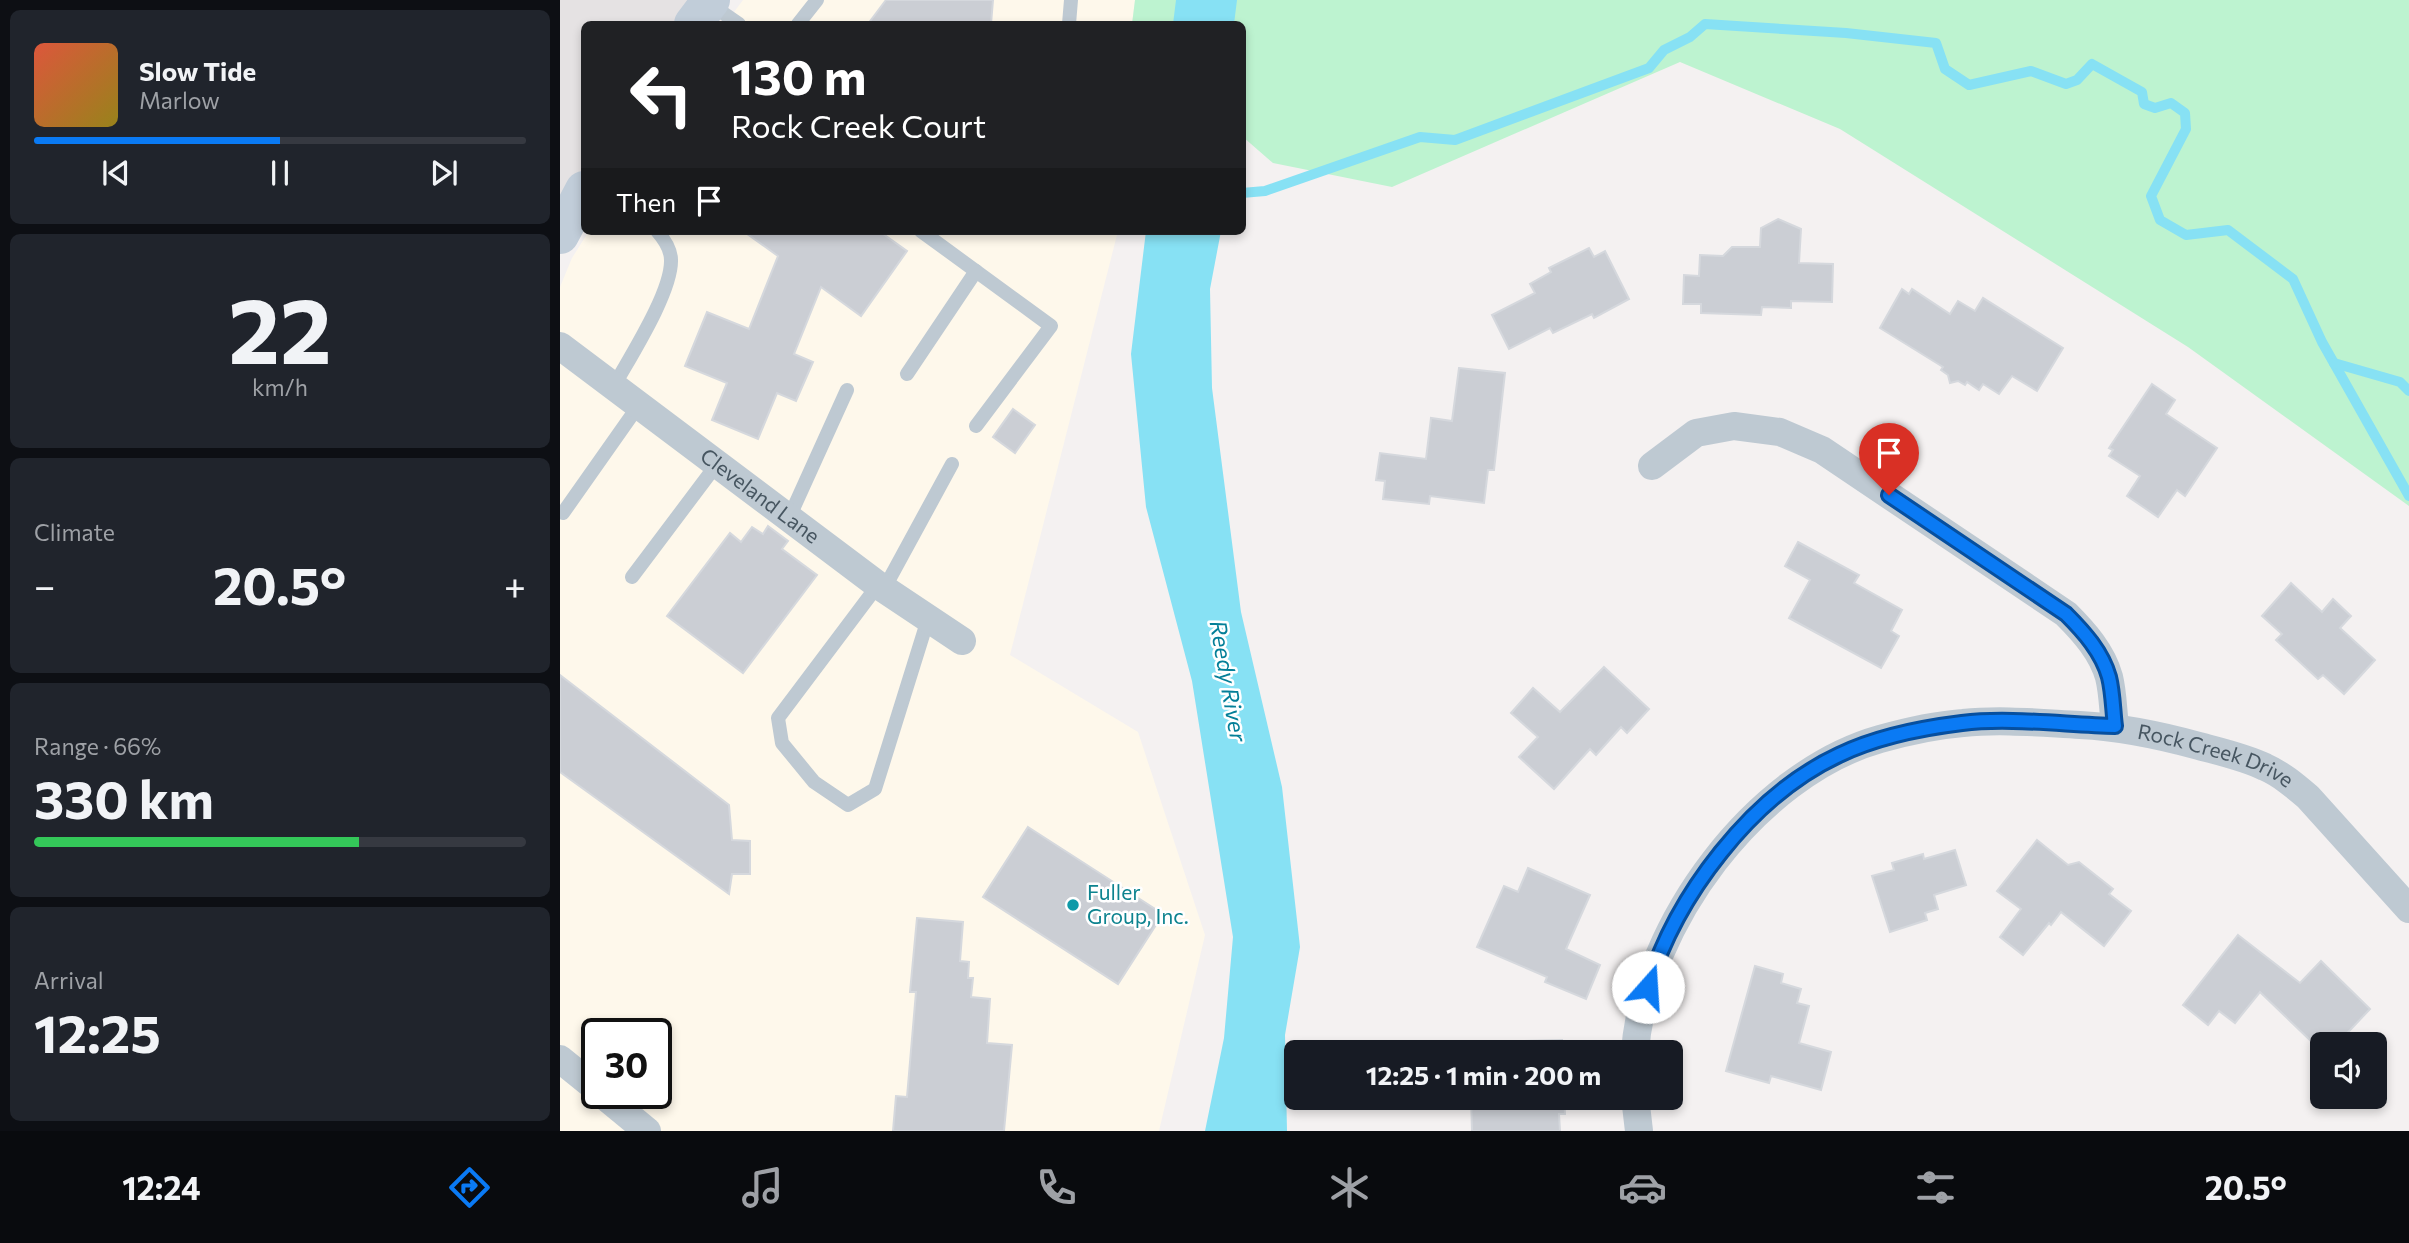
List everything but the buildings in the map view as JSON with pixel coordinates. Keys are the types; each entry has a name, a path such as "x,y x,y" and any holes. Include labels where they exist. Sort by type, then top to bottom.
{"street":[{"path":"560,235 581,196"},
{"name":"Cleveland Lane","path":"560,346 881,587 962,641"},
{"path":"1652,466 1696,433 1734,426 1780,432 1822,450 2066,614 2100,656 2109,678 2115,726"},
{"name":"Rock Creek Drive","path":"1636,1040 1636,1029 1655,967 1674,923 1702,878 1739,832 1777,795 1838,755 1880,739 1962,723 2115,726 2232,755 2266,767 2308,797 2409,909"},
{"path":"560,1059 581,1076"},
{"path":"620,1109 647,1131"},
{"path":"1637,1110 1639,1131"}],"lane":[{"path":"800,21 817,0"},
{"path":"1069,21 1071,0"},
{"path":"704,9 732,21"},
{"path":"614,386 663,296 671,261 666,241 661,235"},
{"path":"926,235 1051,326 976,426"},
{"path":"907,374 976,271"},
{"path":"789,518 847,390"},
{"path":"564,513 639,405"},
{"path":"632,577 717,464"},
{"path":"928,619 875,789 848,805 814,782 782,743 778,718 881,587 952,464"}],"shaded area":[{"path":"560,0 711,0 695,21 581,21 581,196 560,235"},
{"path":"743,0 1135,0 1132,21 727,21"},
{"path":"586,235 1117,235 1010,655 1138,732 1205,935 1159,1131 560,1131 560,287 572,258"}],"green space":[{"path":"1135,0 2409,0 2409,506 2188,347 1840,129 1680,62 1392,187 1273,163 1246,140 1246,21 1132,21"}],"water":[{"path":"1176,0 1237,0 1234,21 1173,21"},
{"name":"Reedy River","path":"1146,235 1220,235 1210,289 1212,388 1241,612 1282,787 1300,947 1284,1040 1284,1110 1287,1110 1287,1131 1205,1131 1224,1038 1233,937 1192,681 1146,507 1131,354"}],"waterway":[{"path":"1246,193 1265,191 1420,137 1455,140 1649,68 1664,50 1690,37 1705,24 1846,33 1936,43 1945,69 1969,85 2031,71 2066,84 2077,80 2092,64 2142,92 2144,104 2155,108 2171,103 2185,113 2186,129 2151,196 2160,220 2186,235 2228,230 2293,279 2322,342 2409,496"},
{"path":"2334,363 2400,382 2409,391"}],"place":[{"name":"Fuller Group, Inc.","path":"1073,905"}],"route":[{"path":"1648,987 1674,923 1702,878 1739,832 1777,795 1838,755 1880,739 1962,723 2115,726 2109,678 2100,656 2066,614 1889,495"}]}
